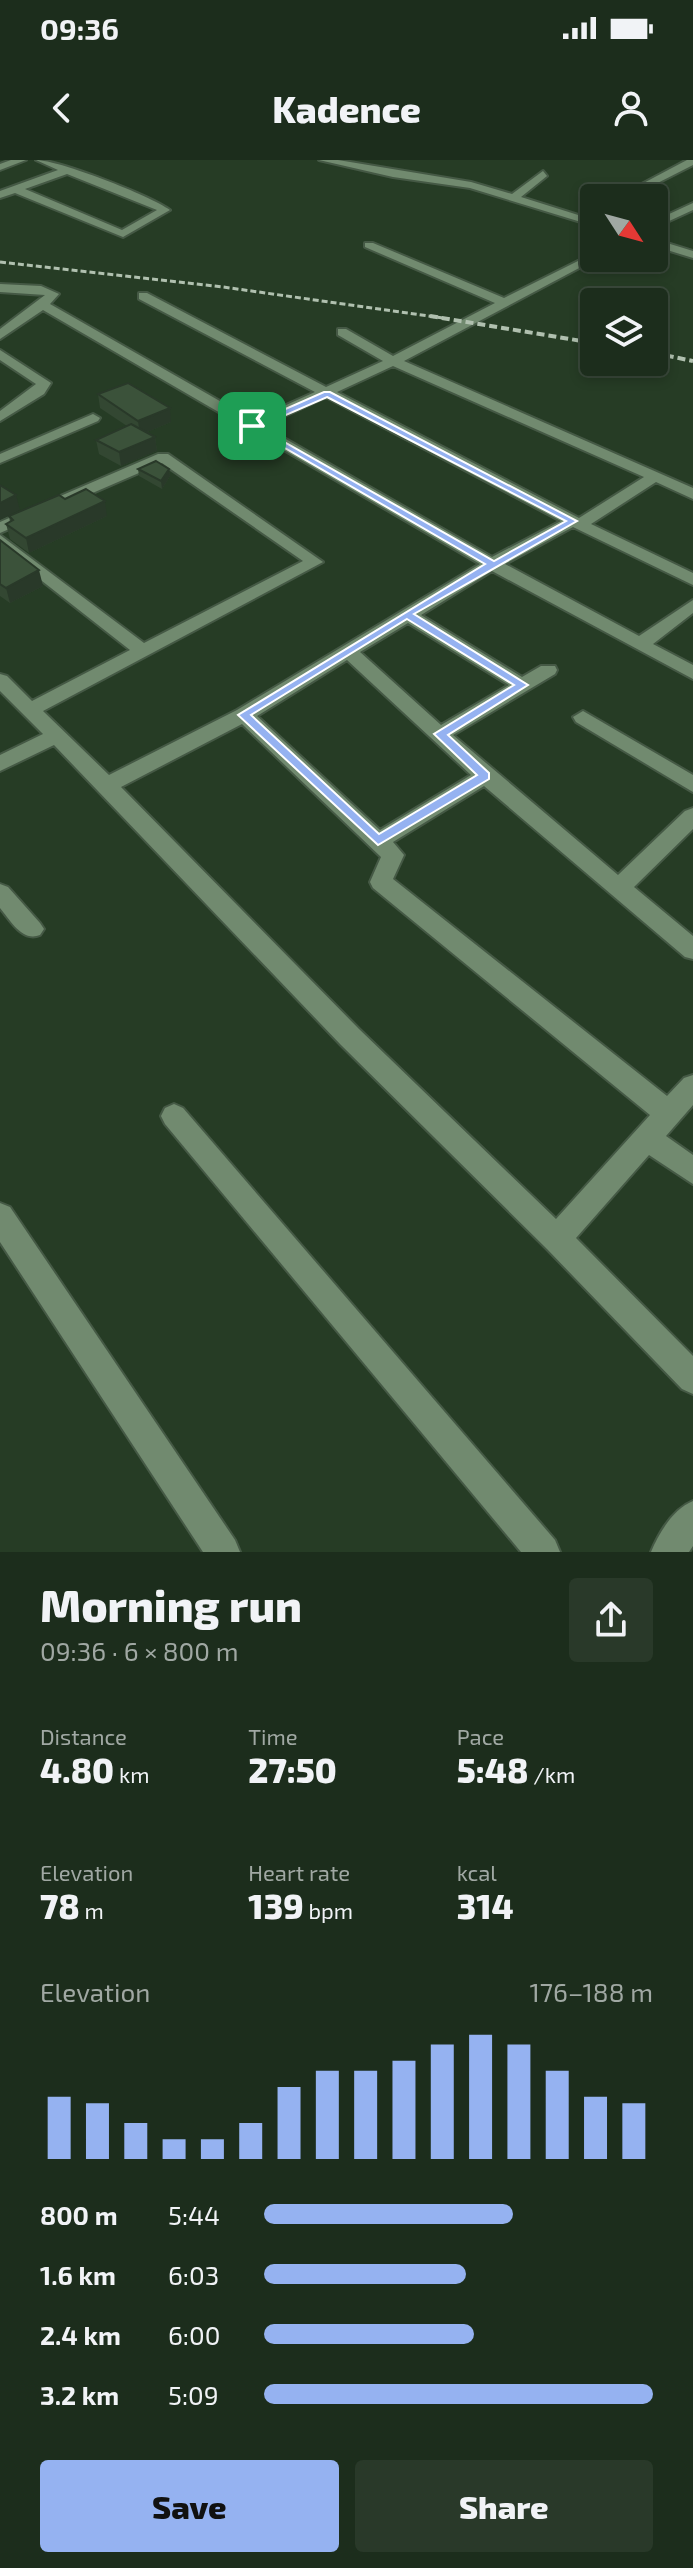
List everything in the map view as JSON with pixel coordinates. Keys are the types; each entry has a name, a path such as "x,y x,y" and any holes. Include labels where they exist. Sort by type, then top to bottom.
{"street":[{"path":"0,167 21,160"},
{"path":"15,189 120,233 129,232 165,210 41,160"},
{"path":"324,160 465,184 580,219"},
{"path":"648,184 693,161"},
{"path":"0,195 68,170"},
{"path":"514,198 543,174"},
{"path":"668,218 693,206"},
{"path":"678,213 693,218"},
{"path":"369,245 506,303"},
{"path":"668,247 693,255"},
{"path":"252,426 327,394 580,263"},
{"path":"0,288 51,292 53,296 0,335"},
{"path":"143,296 576,523 693,580"},
{"path":"43,305 492,564 693,673"},
{"path":"0,324 16,324"},
{"path":"342,332 393,361 693,494"},
{"path":"0,354 44,383 39,391 0,417"},
{"path":"0,459 93,418"},
{"path":"0,528 163,457 315,562 30,710"},
{"path":"107,785 244,715 492,564 576,523 655,476"},
{"path":"0,540 143,651"},
{"path":"641,644 693,605"},
{"path":"407,614 522,685"},
{"path":"348,651 485,776 693,950"},
{"path":"440,734 548,670"},
{"path":"0,680 107,785 350,1037 557,1239 693,1378"},
{"path":"244,715 393,855 381,882 669,1114"},
{"path":"583,717 693,785"},
{"path":"0,764 56,736"},
{"path":"378,841 485,776"},
{"path":"618,889 693,816"},
{"path":"0,893 32,929"},
{"path":"557,1239 693,1086"},
{"path":"174,1116 543,1552"},
{"path":"647,1138 693,1171"},
{"path":"0,1217 223,1552"},
{"path":"668,1552 693,1518"}],"building":[{"path":"128,383 170,408 138,421 98,394"},
{"path":"131,424 155,437 119,452 96,440"},
{"path":"156,461 169,469 161,481 138,469"},
{"path":"0,485 16,495 0,503"},
{"path":"86,489 105,501 26,538 6,524 13,520 9,516 59,495 65,499"},
{"path":"0,540 39,570 6,588 0,584"}],"railway":[{"path":"0,262 223,287 437,317"},
{"path":"430,316 437,317"},
{"path":"437,317 443,318"},
{"path":"437,317 580,341"},
{"path":"668,356 693,361"}],"route":[{"path":"252,426 327,394 573,521 407,614 522,685 440,734 485,776 378,841 244,715 407,614 492,564 252,426"}]}
